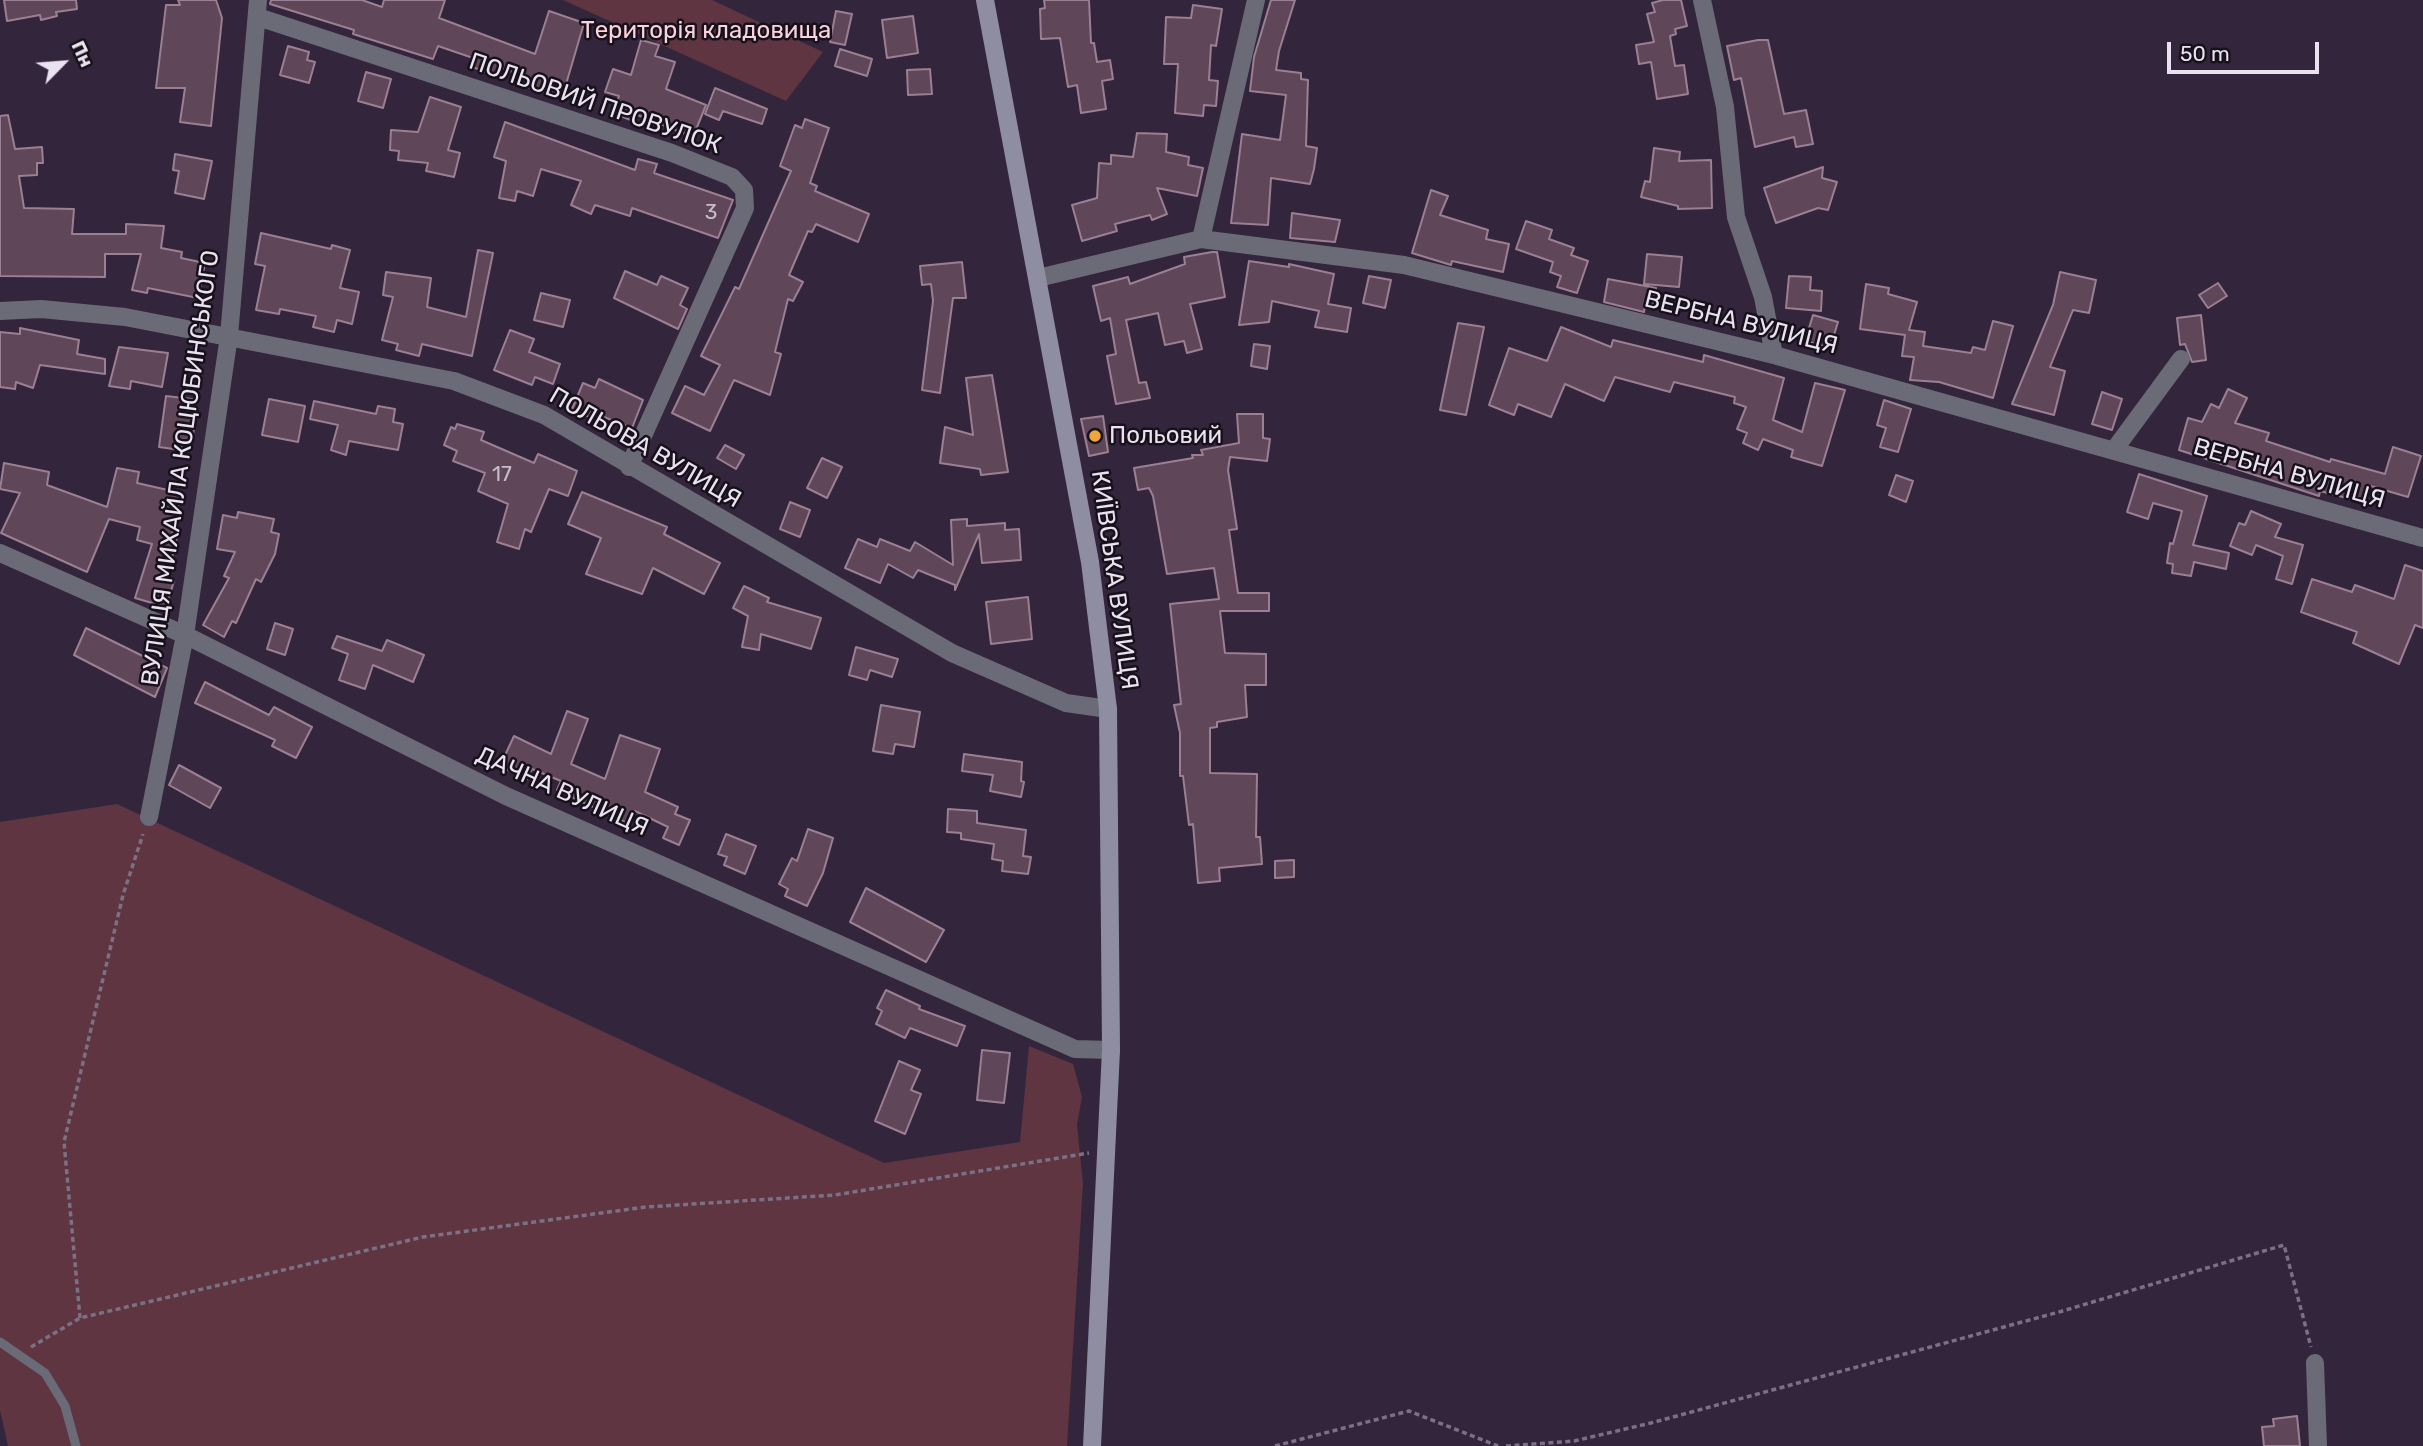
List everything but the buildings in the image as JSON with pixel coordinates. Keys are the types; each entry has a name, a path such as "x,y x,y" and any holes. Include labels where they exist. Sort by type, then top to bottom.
{"street":[{"name":"КИЇВСЬКА ВУЛИЦЯ","path":"985,0 1090,562 1108,709 1111,1050 1092,1446"},
{"path":"1201,240 1248,23 1256,0"},
{"path":"1702,0 1726,107 1736,217 1763,297 1774,355"},
{"name":"ВУЛИЦЯ МИХАЙЛА КОЦЮБИНСЬКОГО","path":"149,817 185,635 229,336 258,9"},
{"name":"ПОЛЬОВИЙ ПРОВУЛОК","path":"258,9 672,153 732,177 744,190 745,208 629,467"},
{"name":"ВЕРБНА ВУЛИЦЯ","path":"1038,278 1201,240 1404,265 1774,355 2423,537"},
{"name":"ПОЛЬОВА ВУЛИЦЯ","path":"0,311 41,309 125,317 454,381 544,415 952,653 1066,702 1108,709"},
{"path":"2114,450 2181,359"},
{"name":"ДАЧНА ВУЛИЦЯ","path":"0,552 185,635 506,796 1075,1049 1111,1050"},
{"path":"2315,1363 2318,1446"}],"lane":[{"path":"0,1342 20,1353 45,1373 65,1406 76,1446"}],"path":[{"path":"80,1318 64,1142 123,895 149,817"},
{"path":"20,1353 80,1318 423,1237 646,1207 835,1195 1106,1150"},
{"path":"1506,1446 1574,1441 1651,1423 2059,1312 2284,1245 2315,1363"},
{"path":"1275,1446 1409,1411 1498,1446"}],"green space":[{"name":"Територія кладовища","path":"563,0 712,0 823,52 786,101"},
{"path":"117,804 884,1163 1020,1142 1029,1046 1073,1064 1082,1097 1077,1125 1083,1183 1067,1446 8,1446 0,1410 0,822"}],"place":[{"name":"Польовий","path":"1095,436"}]}
